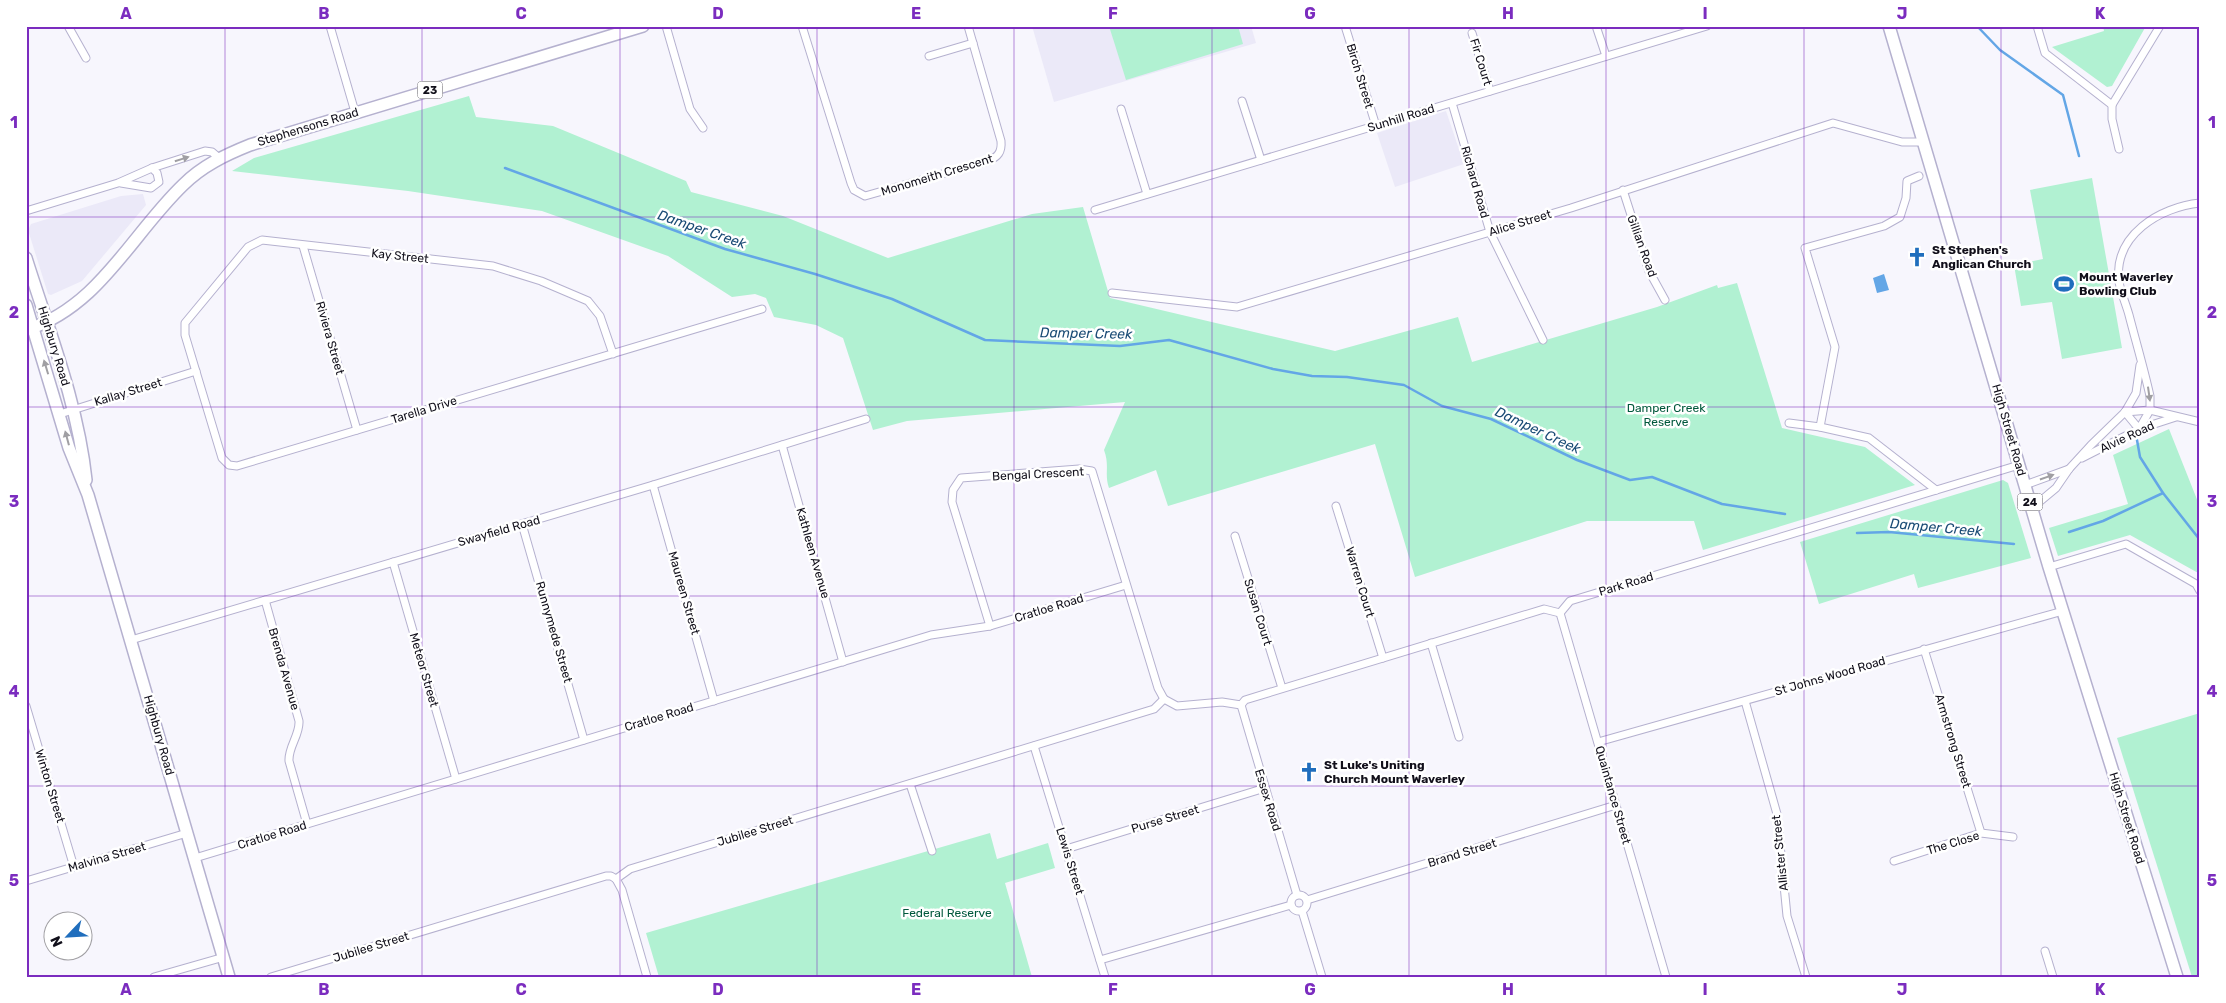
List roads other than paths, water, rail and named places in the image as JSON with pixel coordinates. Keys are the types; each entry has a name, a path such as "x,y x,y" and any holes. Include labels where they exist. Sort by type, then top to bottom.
{"main road":[{"name":"Stephensons Road","path":"30,329 47,323 91,292 183,185 219,158 250,145 355,112 643,26"},
{"name":"High Street Road","path":"1889,26 2049,567 2176,977"},
{"name":"Highbury Road","path":"26,258 73,409 83,453 88,494"},
{"name":"Highbury Road","path":"26,305 30,329 60,414 69,448 88,494 229,977"}],"street":[{"path":"68,26 86,58"},
{"path":"330,26 355,112"},
{"path":"666,26 690,109 703,128"},
{"name":"Monomeith Crescent","path":"802,26 851,183 854,190 865,196 998,156 1002,146 1001,141 968,26"},
{"name":"Birch Street","path":"1344,26 1376,126"},
{"path":"1596,26 1606,56"},
{"name":"Sunhill Road","path":"1095,210 1707,26"},
{"path":"2037,26 2045,54 2112,105"},
{"path":"2119,149 2112,119 2112,105 2160,26"},
{"name":"Fir Court","path":"1472,33 1490,92"},
{"path":"929,56 973,44"},
{"path":"1242,101 1261,160"},
{"name":"Richard Road","path":"1452,103 1490,232 1543,340"},
{"path":"1121,109 1147,194"},
{"name":"Alice Street","path":"1112,293 1237,307 1490,232 1833,123 1902,142 1924,142"},
{"path":"26,211 118,183 152,168 206,151 212,152 219,158"},
{"path":"118,183 151,188 159,182 156,172 152,168"},
{"path":"1820,426 1836,347 1805,248 1884,226 1900,217 1906,198 1908,181 1919,176"},
{"name":"Gillian Road","path":"1623,190 1649,271 1665,300"},
{"path":"2140,357 2140,375 2136,393 2125,412 2139,429 2150,410 2150,396 2140,357 2119,280 2121,257 2131,236 2149,219 2172,209 2200,203"},
{"name":"Kay Street","path":"185,323 248,246 262,240 493,266 540,281 588,301 600,316 612,354"},
{"name":"Riviera Street","path":"303,246 357,430"},
{"name":"Tarella Drive","path":"185,323 185,336 222,458 228,465 237,466 762,309"},
{"name":"Kallay Street","path":"60,414 196,371"},
{"name":"Alvie Road","path":"2032,508 2056,488 2069,469 2080,459 2090,445 2125,412 2150,410 2200,422"},
{"name":"Alvie Road","path":"2080,459 2139,429 2176,417"},
{"name":"Swayfield Road","path":"131,640 653,486 866,419"},
{"path":"1789,423 1820,426 1869,438 1936,490"},
{"name":"Kathleen Avenue","path":"782,445 843,662"},
{"name":"Park Road","path":"1560,613 1570,601 2019,465"},
{"name":"Bengal Crescent","path":"990,626 952,502 953,490 961,478 1079,469 1092,471 1158,688 1164,699"},
{"name":"Alvie Road","path":"2025,485 2069,469"},
{"name":"Maureen Street","path":"653,486 714,701"},
{"name":"Warren Court","path":"1336,506 1383,658"},
{"name":"Runnymede Street","path":"522,524 584,740"},
{"name":"Susan Court","path":"1235,536 1282,688"},
{"path":"2049,567 2126,544 2196,584 2200,592"},
{"name":"Meteor Street","path":"393,562 456,779"},
{"name":"Cratloe Road","path":"194,858 931,634 990,626 1126,585"},
{"name":"Brenda Avenue","path":"265,600 299,721 298,734 289,756 289,761 308,824"},
{"path":"1164,699 1177,706 1222,702 1241,705 1245,700 1282,688 1544,609 1560,613"},
{"name":"St Johns Wood Road","path":"1598,742 2063,611"},
{"name":"Quaintance Street","path":"1560,613 1666,977"},
{"path":"1432,643 1460,738"},
{"name":"Armstrong Street","path":"1924,649 1981,833"},
{"name":"Jubilee Street","path":"271,977 606,876 616,879 630,869 1154,709 1164,699"},
{"name":"Allister Street","path":"1745,701 1777,814 1786,916 1806,977"},
{"name":"Essex Road","path":"1241,705 1297,895"},
{"name":"Winton Street","path":"26,706 74,867"},
{"name":"Lewis Street","path":"1034,746 1105,977"},
{"path":"910,784 932,851"},
{"name":"Purse Street","path":"1066,849 1265,788"},
{"name":"Brand Street","path":"1307,900 1616,805"},
{"name":"The Close","path":"1894,861 1981,833 2013,837"},
{"name":"Malvina Street","path":"26,881 187,834"},
{"path":"616,879 622,890 647,977"},
{"path":"1297,895 1304,896 1307,900 1306,908 1302,911 1295,910 1291,905 1292,898 1297,895"},
{"path":"1100,960 1291,905"},
{"path":"1302,911 1322,977"},
{"path":"2045,951 2054,977"},
{"path":"154,977 224,957"}],"water":[{"path":"1884,274 1889,290 1877,293 1873,278"}],"waterway":[{"path":"1977,26 2000,50 2063,95 2079,156"},
{"name":"Damper Creek","path":"505,168 725,249 815,274 892,299 985,340 1120,346 1169,340 1273,369 1312,376 1347,377 1404,385 1442,406 1491,419 1577,460 1630,480 1652,477 1722,504 1785,514"},
{"path":"2137,440 2140,457 2163,493"},
{"name":"Damper Creek","path":"2069,532 2103,521 2163,493 2200,540"},
{"name":"Damper Creek","path":"1857,533 1889,532 2014,544"}],"place":[{"name":"St Stephen's Anglican Church","path":"1917,257"},
{"name":"Mount Waverley Bowling Club","path":"2064,284"},
{"name":"St Luke's Uniting Church Mount Waverley","path":"1309,772"}],"park label":[{"name":"Damper Creek Reserve","path":"1666,415"},
{"name":"Federal Reserve","path":"947,913"}]}
